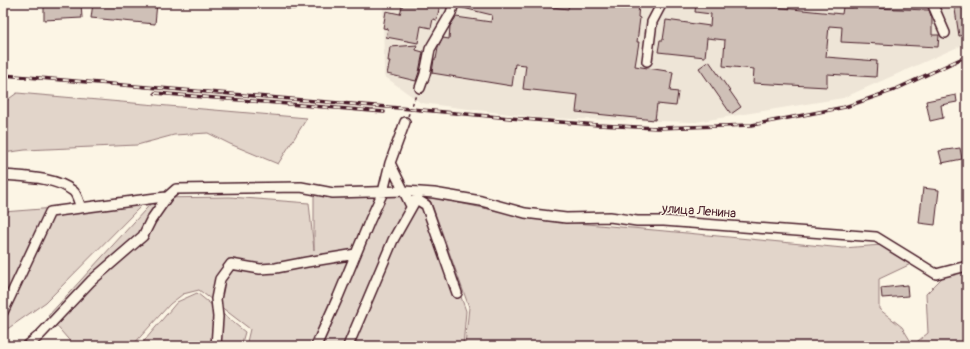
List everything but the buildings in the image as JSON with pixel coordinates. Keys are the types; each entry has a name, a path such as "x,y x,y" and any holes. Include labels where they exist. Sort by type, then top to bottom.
{"street":[{"path":"420,88 425,74 430,49 451,13 454,3"},
{"path":"647,61 652,22 662,3"},
{"path":"932,3 945,33"},
{"path":"316,346 383,192 390,162 405,122"},
{"path":"390,162 404,191 426,205 457,293"},
{"path":"3,175 31,177 58,182 74,192 82,208"},
{"name":"улица Ленина","path":"167,197 176,189 301,187 333,193 404,191 416,199 434,193 482,201 525,213 566,218 610,217 636,221 664,221 876,237 936,274 967,266"},
{"path":"3,312 50,212 167,197"},
{"path":"27,346 40,335 91,281 143,236 151,220 167,197"},
{"path":"348,346 393,240 416,199"},
{"path":"216,346 218,317 216,299 220,279 231,264 260,269 276,268 356,254"}],"path":[{"path":"405,122 420,88"}],"shaded area":[{"path":"383,3 967,3 967,43 843,98 696,122 541,118 421,103 384,76"},
{"path":"17,93 307,118 278,164 208,133 174,135 137,145 25,150 3,153 3,103"},
{"path":"360,187 414,194 543,220 843,248 882,245 913,263 879,279 879,309 902,327 913,345 928,333 926,294 948,272 967,266 967,346 465,346 469,307 431,202 426,198 466,311 463,346 246,346 250,329 199,290 183,294 170,304 132,346 74,346 48,316 156,198 230,197 309,203 314,250 314,189"},
{"path":"146,201 46,302 3,332 3,212"},
{"path":"197,293 245,332 241,346 140,346 177,302"}],"railway":[{"path":"3,75 510,118 657,128 752,125 845,107 894,90 967,56"},
{"path":"155,93 384,112"}]}
